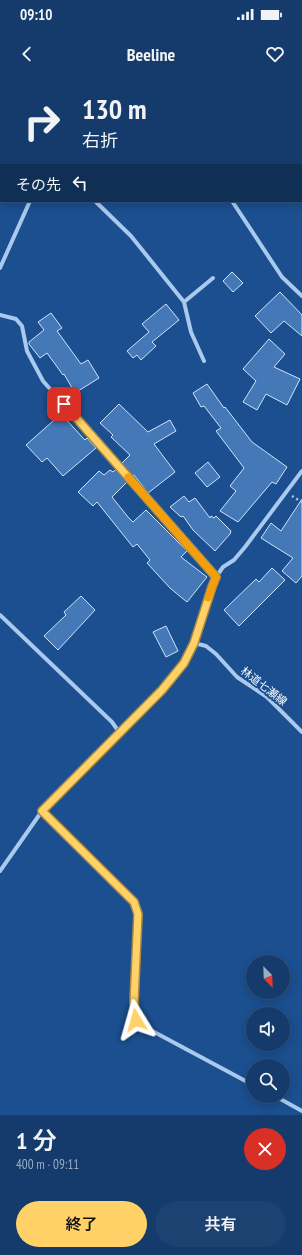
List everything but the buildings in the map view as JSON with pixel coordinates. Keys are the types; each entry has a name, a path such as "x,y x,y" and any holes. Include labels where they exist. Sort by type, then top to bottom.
{"street":[{"path":"0,268 30,202"},
{"path":"96,202 131,236 184,302 191,332 204,361"},
{"path":"233,202 282,278 302,296"},
{"path":"184,302 213,278"},
{"path":"0,315 16,319 22,326 27,352 43,380 216,577"},
{"path":"0,871 42,811 174,676 184,663 194,643 216,577 223,567 234,560 245,547 302,471"},
{"path":"0,615 112,722 119,732"},
{"name":"林道七瀬線","path":"194,643 206,646 216,654 236,677 267,697 302,732"},
{"path":"42,811 134,902 138,914 134,1002 136,1020 144,1026 246,1081"},
{"path":"288,1103 302,1110"}],"slow traffic":[{"path":"128,477 216,577 208,598"}],"route":[{"path":"64,404 216,577 194,643 184,663 162,690 74,777 42,811 132,899 136,906 138,921 134,969 134,1002 136,1020"}]}
